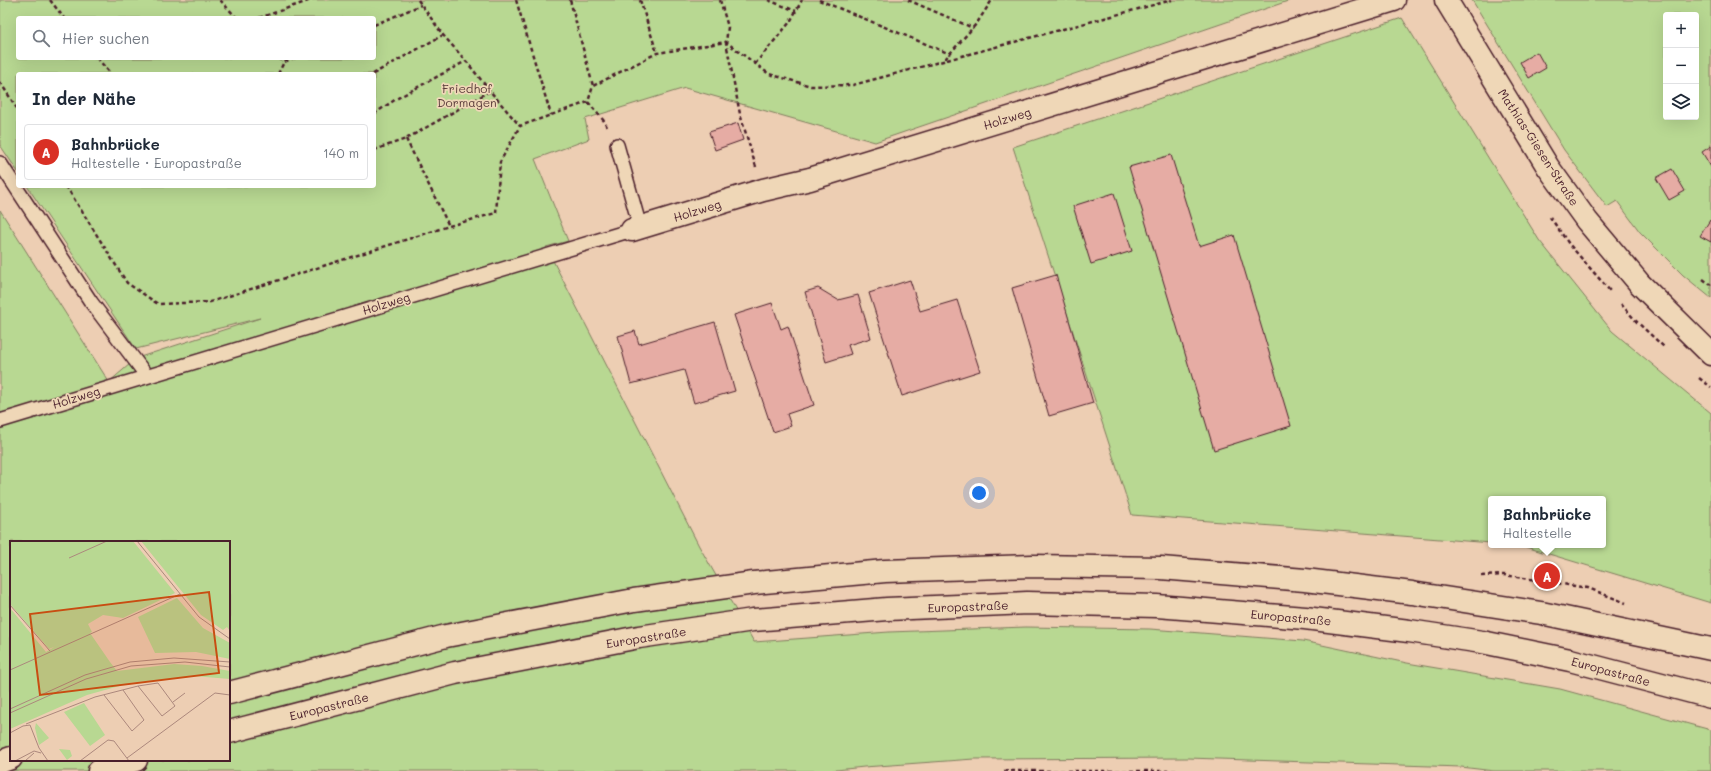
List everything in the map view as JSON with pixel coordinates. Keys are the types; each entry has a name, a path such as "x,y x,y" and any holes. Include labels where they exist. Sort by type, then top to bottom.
{"main road":[{"name":"Holzweg","path":"636,228 763,190 810,179 1394,0"},
{"name":"Mathias-Giesen-Straße","path":"1446,0 1548,167 1587,221 1640,284 1711,354"},
{"path":"230,693 446,636 634,600 754,583 885,571 1032,566 1161,568 1305,580 1412,592 1541,613 1711,649"},
{"name":"Europastraße","path":"230,732 455,673 639,637 754,620 887,609 1027,603 1157,606 1305,618 1409,631 1482,642 1570,660 1711,698"},
{"path":"0,762 10,758"},
{"path":"99,771 133,761"}],"lane":[{"path":"617,145 636,228"},
{"path":"0,163 16,187"},
{"path":"16,188 91,302 146,375"},
{"name":"Holzweg","path":"0,421 146,375 636,228"}],"path":[{"path":"50,0 62,16"},
{"path":"220,0 235,16"},
{"path":"265,16 311,0"},
{"path":"418,0 442,35 466,61 490,92 520,126"},
{"path":"516,0 551,115"},
{"path":"570,0 593,86 588,102"},
{"path":"640,0 657,53"},
{"path":"720,0 728,27 726,42 740,114 751,148"},
{"path":"768,0 796,11"},
{"path":"755,64 790,22 802,0"},
{"path":"819,0 950,54"},
{"path":"908,0 973,28"},
{"path":"945,59 973,28 992,0"},
{"path":"593,86 657,53 726,42 769,74 810,86 854,85 945,59 1172,0"},
{"path":"376,24 421,5"},
{"path":"376,72 442,35"},
{"path":"99,60 109,72"},
{"path":"279,72 284,62 289,60"},
{"path":"376,113 396,99 466,61"},
{"path":"0,82 16,107"},
{"path":"376,149 406,139 490,92"},
{"path":"67,188 127,283 158,304 210,302 449,226 496,213 500,162 520,126 588,102"},
{"path":"588,102 604,121 613,142 617,145"},
{"path":"406,139 449,226"},
{"path":"1703,279 1711,285"},
{"path":"1004,771 1183,771"}],"green space":[{"name":"Friedhof Dormagen","path":"0,0 1291,0 875,142 685,88 585,119 589,139 535,159 568,241 546,247 699,546 754,642 889,632 1026,627 1150,629 1303,641 1407,663 1560,689 1711,730 1711,771 1494,771 1461,767 1188,758 974,759 827,771 0,771 0,210 109,382 137,358 260,318 136,349 28,188 376,188 376,72 16,72 16,169 0,145"},
{"path":"1472,0 1711,0 1711,298 1683,275 1640,232 1617,201 1607,207 1564,150"},
{"path":"1402,18 1539,240 1612,331 1711,413 1711,603 1529,548 1606,548 1606,496 1488,496 1488,543 1132,515 1013,147"}],"building":[{"path":"1537,52 1546,68 1529,78 1520,62"},
{"path":"738,123 743,140 715,150 709,132"},
{"path":"1711,146 1711,167 1702,152"},
{"path":"1171,155 1199,246 1234,235 1291,426 1214,450 1129,167"},
{"path":"1672,169 1685,191 1669,200 1656,178"},
{"path":"1114,193 1132,251 1091,264 1073,206"},
{"path":"1710,220 1711,221 1711,242 1700,236"},
{"path":"1056,275 1093,403 1049,416 1012,288"},
{"path":"910,280 920,311 957,300 980,371 902,396 869,293"},
{"path":"818,288 838,300 858,295 871,338 848,345 851,354 826,362 805,292"},
{"path":"772,303 781,329 788,326 814,405 787,414 791,426 773,432 734,315"},
{"path":"715,322 735,391 694,403 684,370 631,384 618,336 635,331 639,344"}],"place":[{"name":"Bahnbrücke","path":"1547,576"}]}
